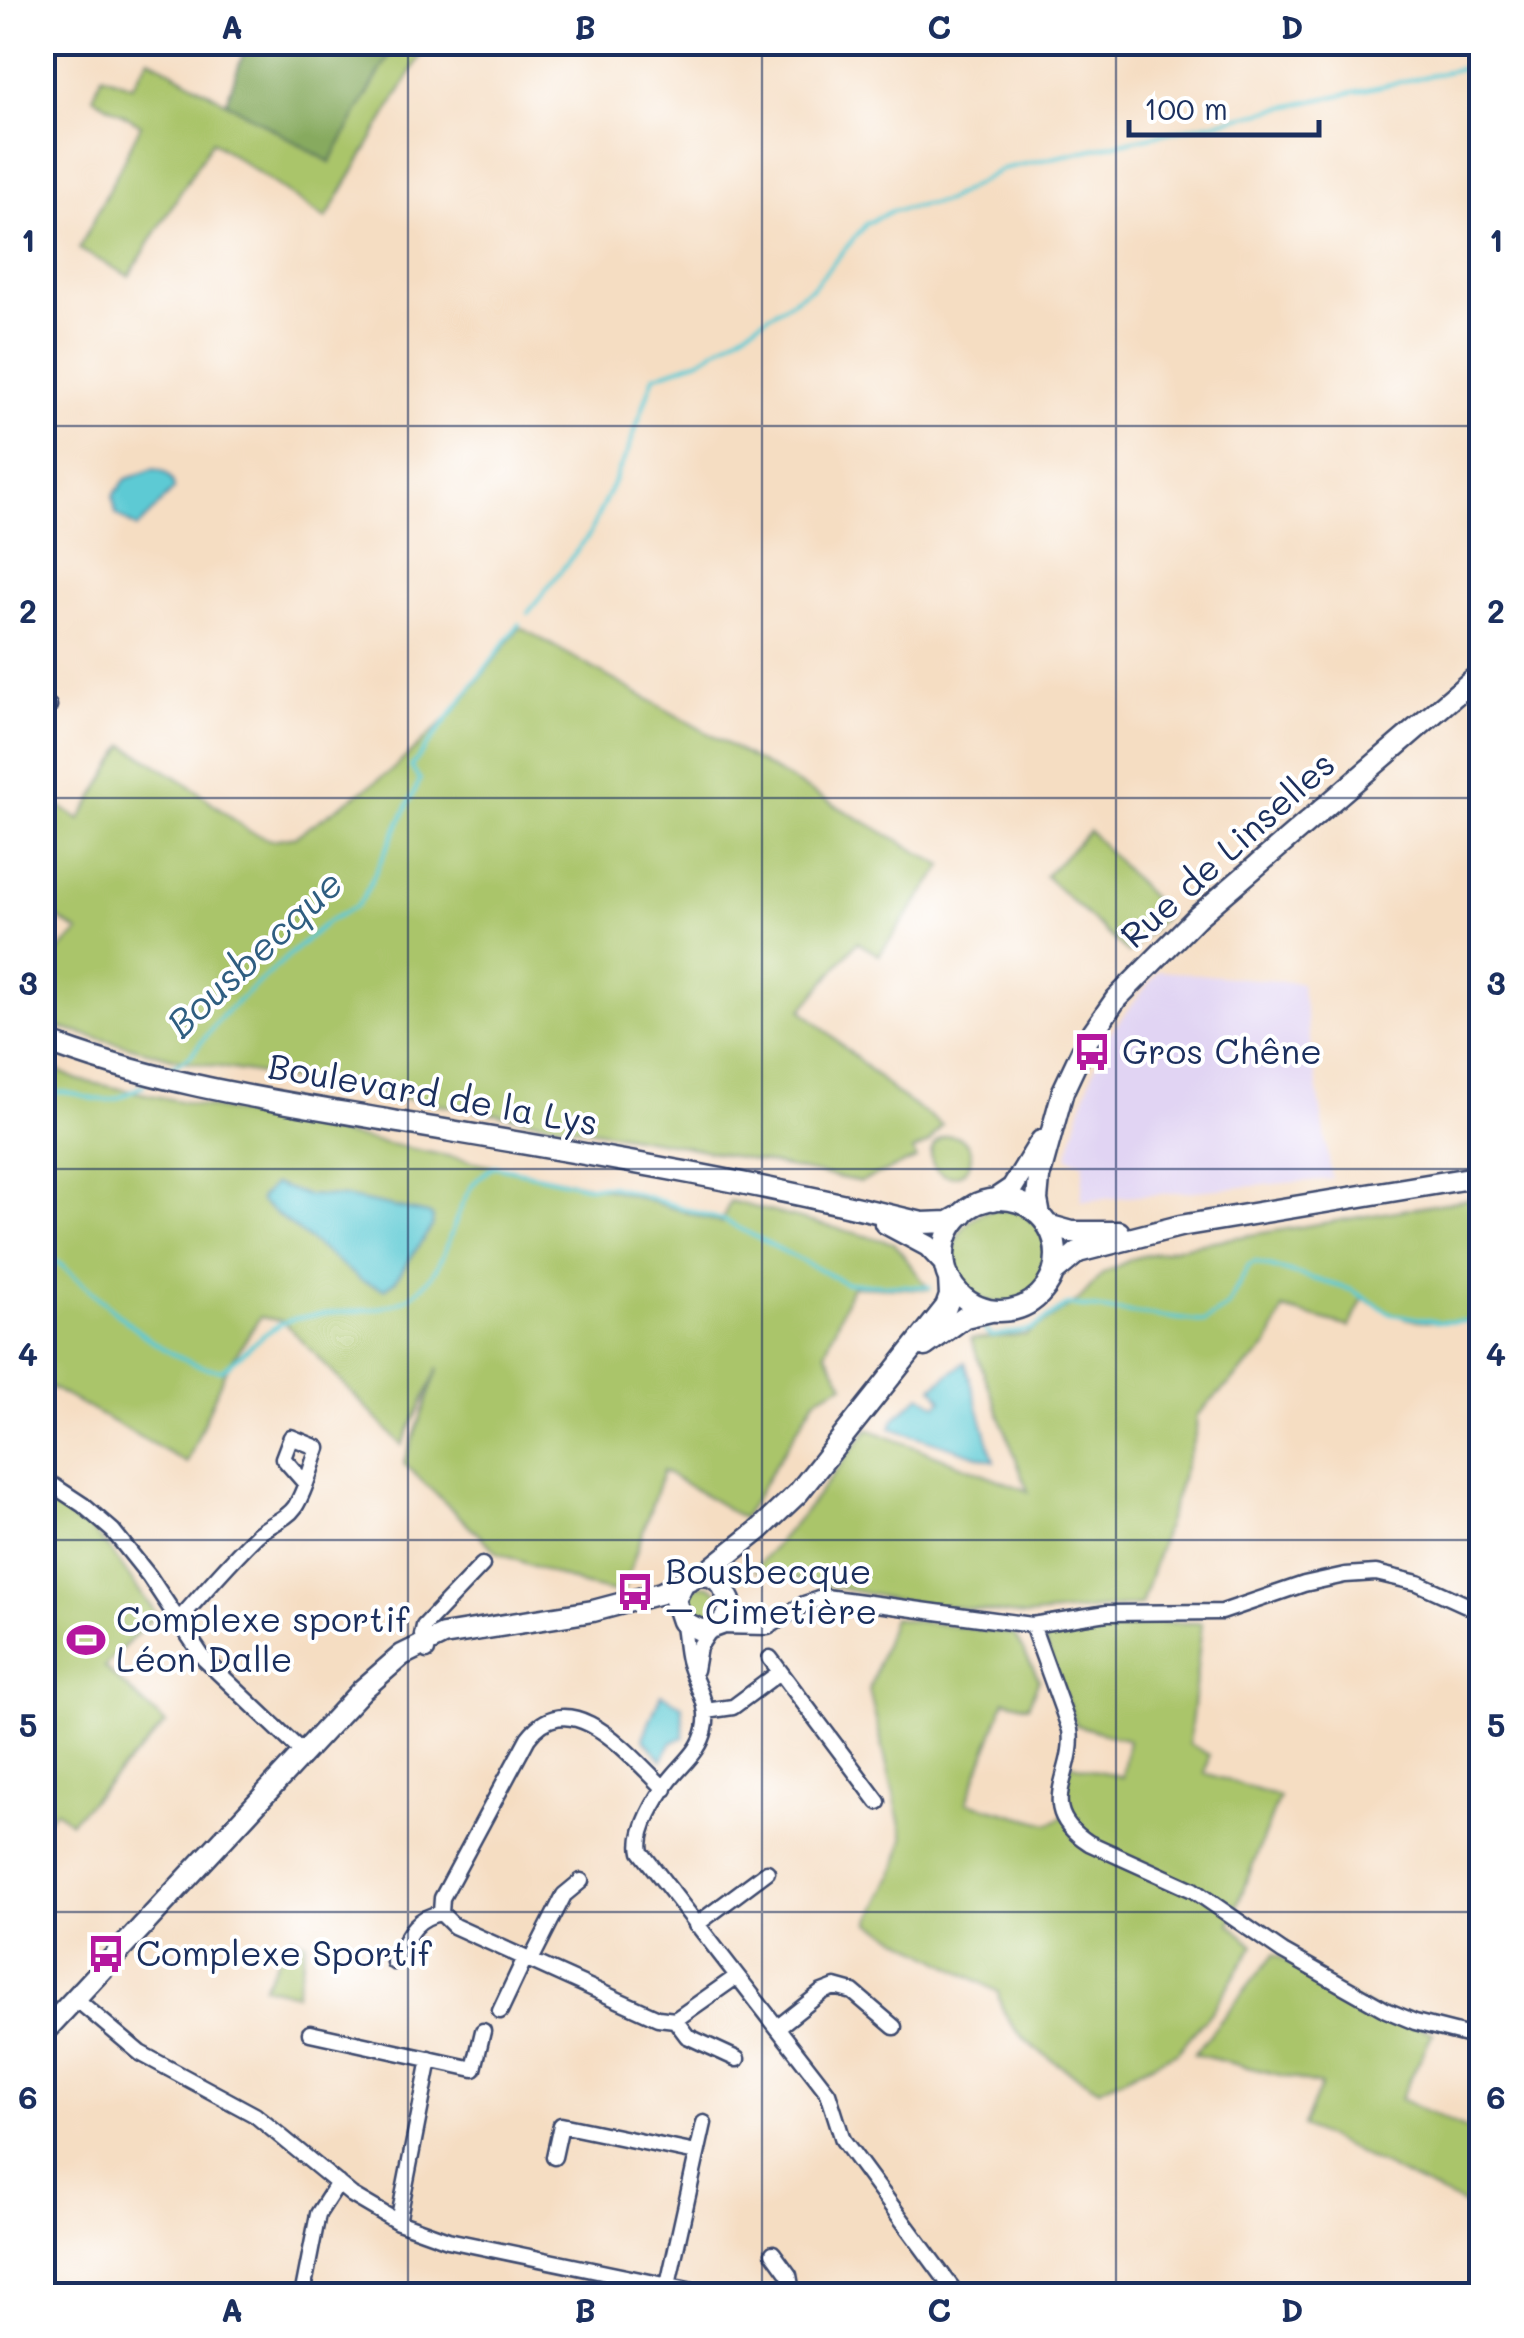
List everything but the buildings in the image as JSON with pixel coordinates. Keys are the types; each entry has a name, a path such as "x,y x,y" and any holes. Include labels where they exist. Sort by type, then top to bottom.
{"main road":[{"name":"Rue de Linselles","path":"994,1200 1008,1192 1020,1176 1057,1108 1086,1042 1116,999 1150,961 1212,903 1482,672"},
{"name":"Boulevard de la Lys","path":"42,1040 112,1065 186,1084 715,1176 927,1224 948,1222 963,1214"},
{"name":"Rue de Linselles","path":"1043,1220 1037,1185 1057,1108"},
{"path":"893,1372 964,1317 1026,1305 1043,1292 1053,1273 1070,1256 1085,1250 1180,1226 1482,1176"},
{"name":"Boulevard de la Lys","path":"817,1199 894,1227 931,1249 947,1271"},
{"path":"680,1619 675,1596 759,1530 814,1474 946,1307 950,1296 948,1237 963,1214 994,1200 1018,1203 1060,1230 1088,1233 1180,1226"},
{"path":"1043,1220 1056,1248 1053,1273"},
{"path":"947,1271 966,1300 992,1310"},
{"path":"425,1647 574,1625 637,1610 662,1609 695,1630 714,1628 727,1617 741,1559 759,1530"},
{"path":"42,2034 384,1670 443,1635 593,1611 661,1594 694,1579 718,1580 729,1596"}],"street":[{"path":"42,1478 84,1505 113,1531 210,1665 302,1753"},
{"path":"176,1622 259,1533 290,1514 305,1483"},
{"path":"425,1647 424,1626 482,1565"},
{"path":"696,1680 696,1654 714,1628 736,1624 758,1628 779,1622 804,1604 825,1597 1032,1625 1107,1613 1222,1612 1304,1584 1365,1573 1409,1580 1482,1612"},
{"path":"729,1596 746,1621 758,1628"},
{"path":"680,1619 689,1663 706,1711 705,1731 695,1753 665,1788 642,1832 640,1848 833,2101 844,2140 958,2296"},
{"path":"1032,1625 1070,1730 1071,1745 1059,1792 1064,1818 1071,1828 1089,1842 1194,1890 1282,1952 1386,2010 1427,2026 1482,2039"},
{"path":"770,1658 878,1802"},
{"path":"706,1711 732,1707 780,1672"},
{"path":"665,1788 596,1726 571,1717 545,1720 528,1738 442,1898 441,1913 450,1924 658,2018 674,2020 736,1977"},
{"path":"696,1925 767,1872"},
{"path":"500,2011 567,1890 580,1881"},
{"path":"394,1962 415,1923 441,1913"},
{"path":"778,2028 822,1992 835,1987 854,1992 894,2027"},
{"path":"76,1999 140,2053 238,2104 270,2125 360,2201 398,2222 448,2240 698,2292"},
{"path":"674,2020 687,2036 737,2060"},
{"path":"310,2034 474,2069 482,2031"},
{"path":"398,2222 430,2059"},
{"path":"668,2285 704,2122"},
{"path":"554,2156 560,2125 696,2153"},
{"path":"302,2296 318,2214 338,2183"},
{"path":"774,2253 791,2280 791,2286 779,2296"}],"shaded area":[{"path":"1159,971 1301,983 1332,1179 1081,1201 1084,1163 1067,1157 1088,1085 1108,1035"}],"green space":[{"path":"247,42 396,43 330,162 226,102"},
{"path":"396,43 428,43 326,219 212,141 129,276 79,249 141,125 93,97 102,75 132,86 149,58 330,162"},
{"path":"520,627 943,866 879,955 857,942 802,1010 898,1095 942,1125 928,1144 913,1151 916,1159 860,1182 664,1142 184,1061 43,1020 43,967 79,932 43,908 43,795 80,820 125,745 192,787 248,831 271,840 296,836 390,772 452,714"},
{"path":"1089,831 1167,914 1128,953 1045,876"},
{"path":"43,1064 78,1080 612,1190 721,1223 730,1201 894,1243 929,1289 852,1286 825,1352 844,1384 816,1398 743,1518 663,1471 622,1594 583,1585 498,1553 404,1464 439,1367 402,1445 283,1321 260,1317 224,1373 187,1463 43,1383"},
{"path":"951,1136 965,1142 971,1156 965,1170 951,1176 937,1170 931,1156 937,1142"},
{"path":"1481,1197 1481,1320 1420,1321 1393,1314 1363,1298 1350,1327 1283,1309 1268,1346 1197,1415 1196,1432 1141,1605 1025,1616 892,1599 754,1570 868,1429 1028,1491 971,1339 1026,1335 1078,1301 1103,1273 1134,1258 1190,1245"},
{"path":"1001,1209 1019,1213 1034,1223 1044,1238 1048,1256 1044,1274 1034,1289 1019,1299 1001,1303 983,1299 968,1289 958,1274 954,1256 958,1238 968,1223 983,1213"},
{"name":"Complexe sportif Léon Dalle","path":"43,1498 90,1529 108,1547 156,1614 104,1667 166,1724 70,1822 55,1810 43,1824"},
{"path":"703,1585 716,1590 721,1603 716,1616 703,1621 690,1616 685,1603 690,1590"},
{"path":"893,1618 1014,1634 1039,1679 1028,1706 1005,1700 967,1802 1049,1824 1073,1812 1066,1801 1070,1764 1122,1777 1128,1740 1076,1725 1042,1635 1106,1622 1202,1623 1189,1744 1209,1755 1205,1773 1279,1797 1230,1924 1254,1945 1212,2011 1177,2052 1099,2089 1052,2061 1023,2037 1011,2024 998,1992 870,1922 896,1868 904,1838 869,1690"},
{"path":"292,1935 306,1942 296,1994 263,1986"},
{"path":"1274,1954 1361,2004 1433,2033 1400,2099 1481,2135 1481,2213 1303,2126 1321,2085 1194,2054"}],"water":[{"path":"153,469 168,475 174,489 137,528 116,514 113,496 126,479"},
{"path":"274,1184 305,1195 345,1197 428,1214 433,1217 432,1226 395,1281 385,1289 362,1281 261,1202 260,1198"},
{"path":"965,1362 994,1461 891,1428 894,1419 921,1395 937,1405 942,1400 933,1387"},
{"path":"661,1694 682,1705 684,1737 672,1742 662,1760 643,1738"}],"waterway":[{"name":"Bousbecque","path":"528,613 589,535 628,451 654,376 700,360 813,287 867,223 892,211 946,201 1002,169 1482,64"},
{"name":"Bousbecque","path":"168,1070 190,1056 224,1014 297,948 363,898 420,780 411,767 519,624"},
{"name":"Bousbecque","path":"42,1097 60,1092 114,1099 143,1085"},
{"path":"42,1258 56,1261 155,1343 199,1365 222,1370 263,1336 291,1320 385,1306 412,1295 434,1272 471,1187 494,1166 586,1186 611,1186 725,1221 845,1283 930,1287"},
{"path":"984,1329 992,1336 1031,1330 1068,1305 1204,1322 1227,1307 1249,1265 1255,1262 1352,1290 1392,1314 1439,1322 1482,1321"}],"place":[{"name":"Gros Chêne","path":"1092,1052"},
{"name":"Bousbecque – Cimetière","path":"635,1592"},
{"name":"Complexe sportif Léon Dalle","path":"86,1640"},
{"name":"Complexe Sportif","path":"106,1954"}]}
